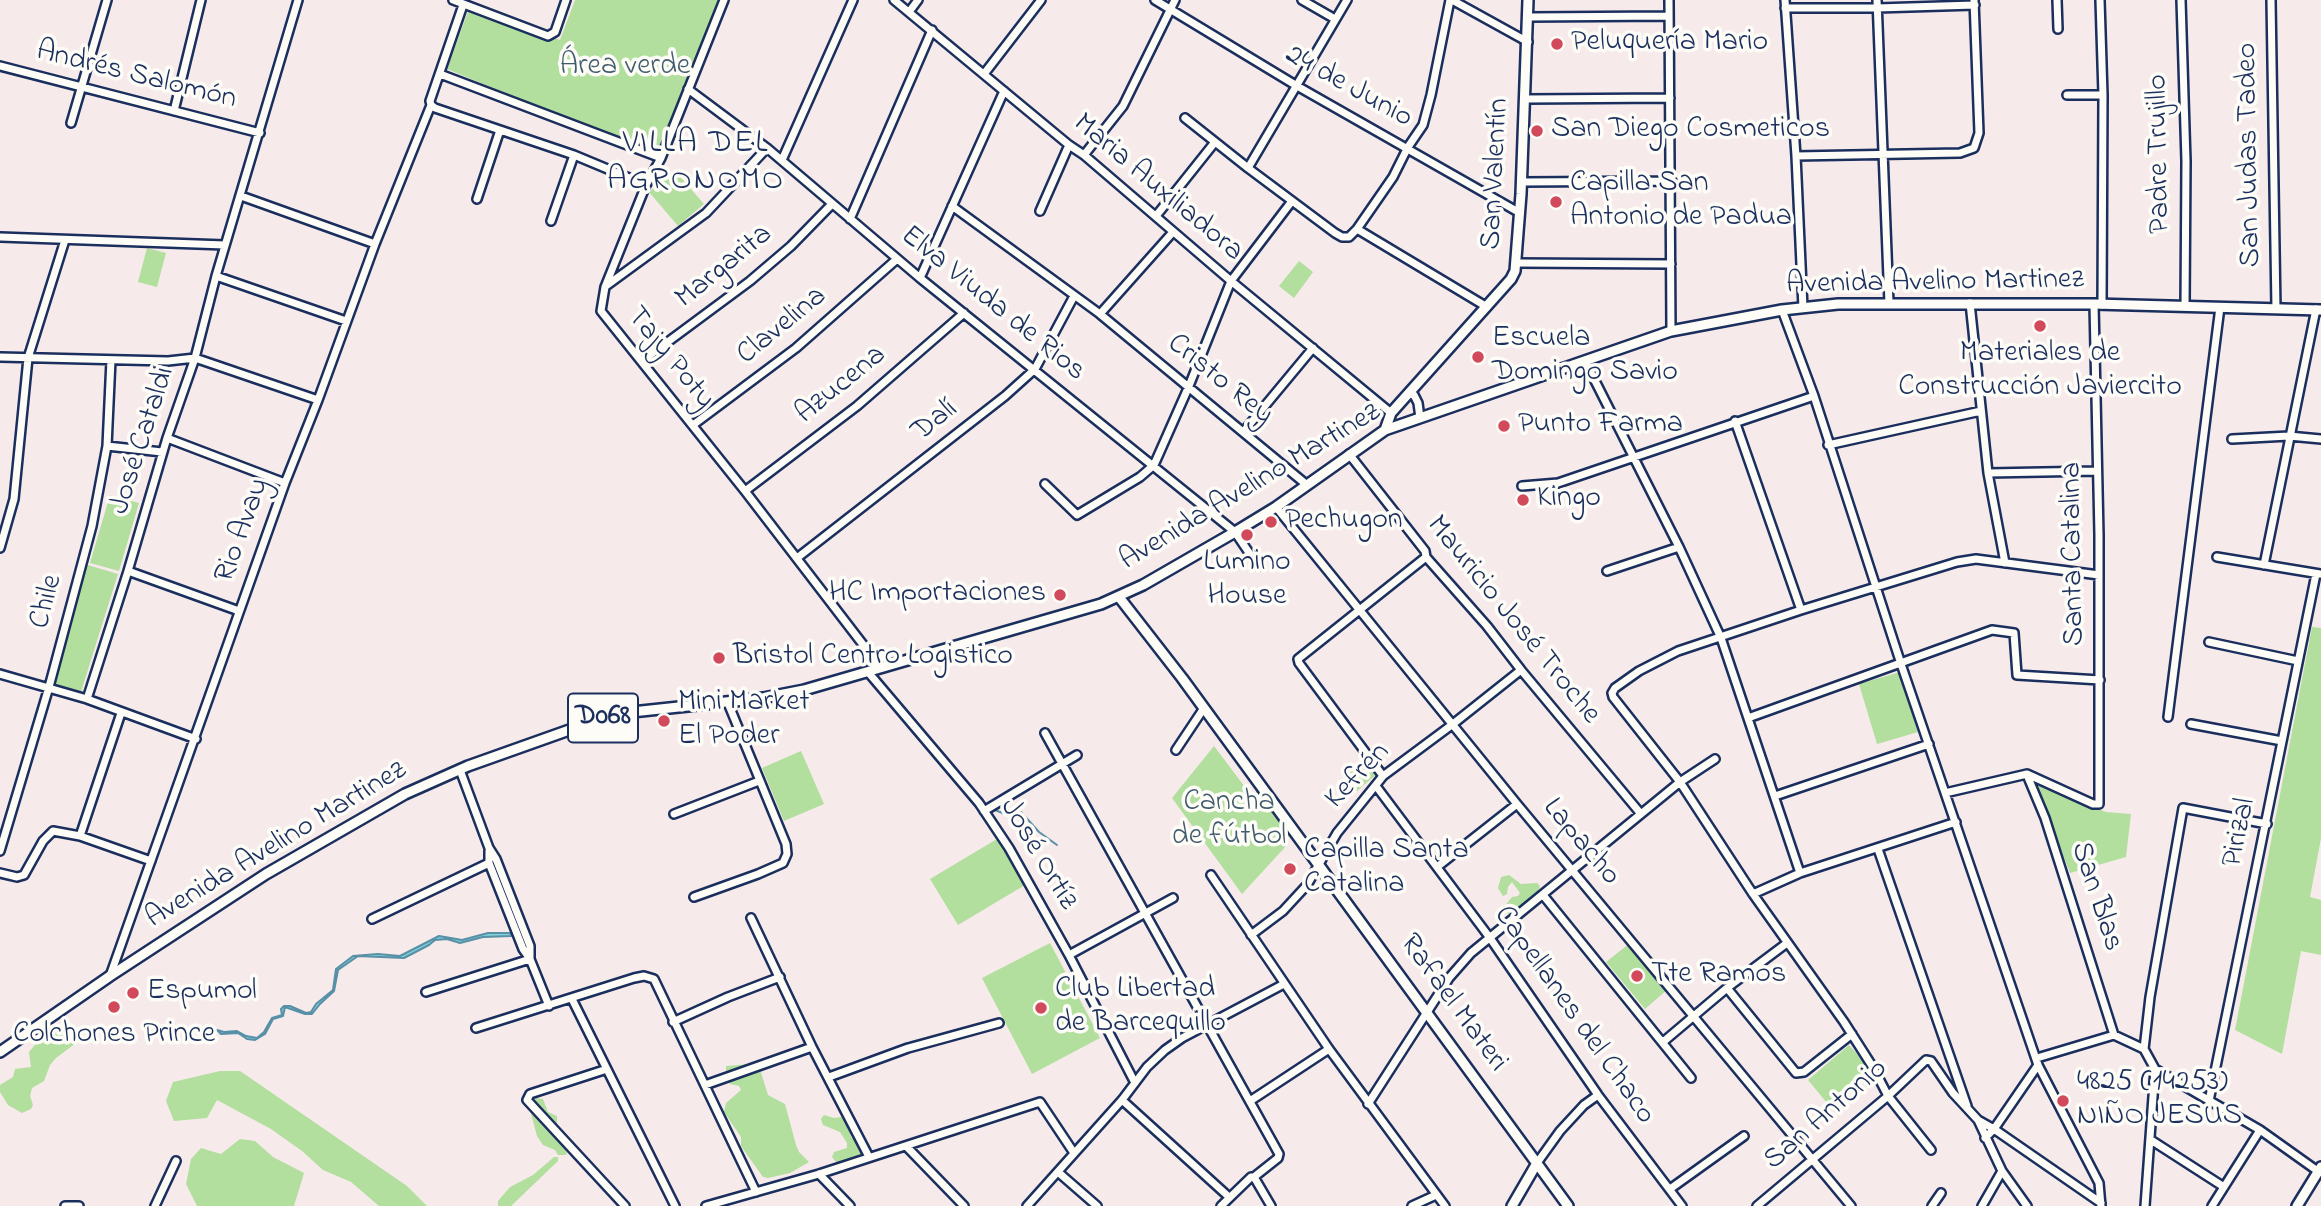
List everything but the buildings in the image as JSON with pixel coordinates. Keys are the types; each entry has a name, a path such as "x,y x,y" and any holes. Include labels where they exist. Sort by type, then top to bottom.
{"main road":[{"name":"San Valentín","path":"1385,430 1391,413 1511,279 1516,263 1522,182 1528,0"},
{"name":"Avenida Avelino Martinez","path":"0,1052 266,874 405,794 460,770 603,718 632,712 728,703 790,692 868,672 1119,597 1276,507 1385,430 1671,331 1782,310 1889,303 2098,304 2318,310"},
{"name":"Rafael Materi","path":"1119,597 1320,865 1568,1206"},
{"path":"1513,1206 1537,1163"},
{"path":"2297,1206 2320,1170"}],"street":[{"path":"71,123 107,0"},
{"path":"174,111 201,0"},
{"name":"José Cataldi","path":"87,699 162,452 195,358 216,276 298,0"},
{"path":"453,0 548,36 555,32 566,0"},
{"name":"Tajy Poty","path":"724,0 606,286 601,311 745,491 881,668"},
{"path":"782,160 853,0"},
{"name":"Maria Auxiliadora","path":"894,0 1084,155 1391,413"},
{"path":"909,12 918,0"},
{"path":"984,74 1041,0"},
{"name":"24 de Junio","path":"1155,0 1297,86 1520,213"},
{"path":"1084,155 1123,106 1175,0"},
{"path":"1302,0 1335,19"},
{"path":"1248,168 1347,0"},
{"path":"1185,118 1292,201 1342,237 1349,237 1393,177 1423,125 1451,0 1528,42"},
{"path":"1669,0 1671,331"},
{"path":"2057,0 2058,29"},
{"name":"Santa Catalina","path":"2027,774 2093,804 2099,804 2100,680 2096,471 2103,96 2100,0"},
{"name":"Padre Trujillo","path":"2181,0 2186,160 2185,306"},
{"name":"San Judas Tadeo","path":"2271,0 2276,309"},
{"path":"1796,156 1960,153 1974,148 1979,133 1974,2 1785,4 1803,308"},
{"path":"1877,4 1889,303"},
{"name":"Rio Avay","path":"110,976 285,483 375,244 431,105 463,5"},
{"path":"1529,17 1669,16"},
{"path":"850,219 932,30"},
{"name":"Andrés Salomón","path":"0,66 260,133"},
{"path":"440,74 661,158"},
{"name":"Elva Viuda de Rios","path":"688,89 782,160 920,278 1235,532 1258,566"},
{"path":"920,278 1004,91"},
{"path":"2067,95 2103,96"},
{"path":"1526,99 1670,98"},
{"path":"431,105 574,155 646,185"},
{"path":"477,199 500,130"},
{"path":"1156,216 1215,142"},
{"path":"1040,211 1069,145"},
{"path":"606,286 706,213 767,148"},
{"path":"551,221 574,155"},
{"path":"1522,182 1672,181"},
{"path":"241,196 375,244"},
{"path":"1045,484 1077,515 1140,477 1154,465 1231,281 1292,201"},
{"name":"Margarita","path":"642,361 750,281 791,246 832,205"},
{"name":"Cristo Rey","path":"952,206 1100,314 1307,485"},
{"path":"1357,229 1487,307"},
{"path":"1100,314 1173,232"},
{"path":"0,237 225,245"},
{"path":"0,548 14,499 28,358 65,240"},
{"name":"Clavelina","path":"693,425 796,348 897,259"},
{"path":"1516,263 1671,264"},
{"path":"216,276 346,321"},
{"name":"Dalí","path":"797,558 1005,396 1035,369 1074,296"},
{"path":"1970,303 1988,473 2005,563"},
{"path":"2168,716 2220,307"},
{"path":"1782,310 1814,396 1901,664 2037,1062 2099,1183 2101,1205"},
{"path":"2264,565 2289,436 2318,310"},
{"name":"Azucena","path":"745,491 857,407 964,313"},
{"path":"1244,431 1312,348"},
{"path":"0,357 183,361 195,358 318,400"},
{"name":"Chile","path":"0,852 86,550 107,446 111,360"},
{"path":"1586,361 1679,547 1721,638 1800,873"},
{"path":"1410,394 1414,395 1418,403 1420,418"},
{"path":"1522,486 1558,483 1814,396"},
{"path":"1828,445 1981,411"},
{"path":"1735,421 1801,610"},
{"path":"2232,439 2289,436 2321,439"},
{"path":"167,438 285,483"},
{"path":"107,446 162,452"},
{"name":"Mauricio José Troche","path":"1349,454 1425,551 1426,557 1487,626 1641,814"},
{"path":"1988,473 2096,471"},
{"name":"Lapacho","path":"1276,507 1517,804 1851,1206"},
{"path":"1607,571 1679,547"},
{"path":"1383,776 1299,663 1302,655 1426,557"},
{"path":"2217,557 2319,574"},
{"path":"1931,1150 1888,1096 1852,1034 1753,894 1679,782 1612,693 1623,682 1661,659 1801,610 1956,562 1976,559 2099,575"},
{"path":"128,571 239,611"},
{"name":"Pirizal","path":"2209,1101 2298,661 2319,574"},
{"path":"1748,718 1985,631 2001,629 2014,633 2017,675 2100,680"},
{"path":"2209,642 2298,661"},
{"name":"Kefrén","path":"1251,935 1283,911 1307,885 1337,833 1383,776 1521,670"},
{"name":"José Ortíz","path":"868,672 984,811 1009,848 1069,955 1135,1083"},
{"path":"0,674 87,699 196,739"},
{"path":"694,897 783,863 787,854 786,844 728,703"},
{"path":"1176,750 1204,708"},
{"path":"80,836 121,713"},
{"path":"2191,724 2282,741"},
{"path":"1045,733 1279,1154 1278,1158 1251,1177 1221,1206"},
{"path":"1775,796 1930,744"},
{"path":"984,811 1077,755"},
{"path":"1368,1104 1461,963 1679,782 1715,760"},
{"path":"460,770 530,946 530,959"},
{"path":"1945,793 2027,774"},
{"name":"San Blas","path":"2027,774 2045,818 2114,1035"},
{"path":"674,814 759,781"},
{"name":"Capellanes del Chaco","path":"1376,786 1490,938 1598,1095 1682,1206"},
{"path":"1437,867 1517,804"},
{"path":"2267,824 2183,808 2150,997 2144,1049 2155,1069 2260,1130 2320,1170"},
{"path":"1753,894 1800,873 1955,822"},
{"path":"0,873 17,877 28,871 47,835 53,831 80,836 151,861"},
{"path":"489,848 489,863 549,1006"},
{"path":"1878,849 1970,1113 2101,1205"},
{"path":"372,919 489,863"},
{"path":"1211,875 1329,1049 1445,1206"},
{"path":"1543,895 1691,1078"},
{"path":"1069,955 1173,898"},
{"path":"751,918 812,1047 869,1157"},
{"path":"1663,1042 1727,988 1787,943"},
{"path":"426,992 530,959"},
{"path":"476,1028 634,978 649,976 657,984 756,1192"},
{"path":"673,1022 727,997 780,977"},
{"path":"1027,1206 1166,1050 1284,984"},
{"path":"1727,988 1796,1073 1804,1072 1852,1034"},
{"path":"572,999 674,1206"},
{"path":"829,1077 908,1048 999,1023"},
{"path":"1984,1138 1994,1129 2037,1062 2114,1035 2144,1049"},
{"path":"705,1085 812,1047"},
{"path":"1250,1101 1329,1049"},
{"name":"San Antonio","path":"1757,1206 1888,1096 1926,1060 1931,1061 1970,1113"},
{"path":"607,1069 530,1094 527,1100 625,1206"},
{"path":"2145,1206 2155,1069"},
{"path":"1537,1163 1560,1131 1584,1105 1598,1095"},
{"path":"1122,1100 1229,1197"},
{"path":"706,1206 819,1174 1040,1102 1074,1153"},
{"path":"1978,1120 1984,1138 2002,1171 2027,1206"},
{"path":"2212,1206 2260,1130"},
{"path":"1670,1189 1744,1136"},
{"path":"2151,1140 2224,1187"},
{"path":"906,1146 964,1206"},
{"path":"155,1206 176,1161"},
{"path":"1982,1206 2002,1171"},
{"path":"1058,1172 1097,1206"},
{"path":"819,1174 850,1206"},
{"path":"1254,1177 1271,1206"},
{"path":"1932,1206 1941,1193"},
{"path":"1412,1206 1436,1195"},
{"path":"730,1199 736,1206"},
{"path":"66,1205 79,1206"}],"green space":[{"name":"Área verde","path":"575,0 727,0 661,158 447,69 470,6 560,40"},
{"path":"675,171 704,204 678,226 649,192"},
{"path":"147,248 166,253 157,287 138,282"},
{"path":"1299,261 1313,272 1294,298 1279,286"},
{"path":"110,495 139,503 119,571 90,563"},
{"path":"81,563 118,574 80,695 47,686"},
{"path":"2312,627 2321,628 2321,838 2310,897 2321,900 2321,955 2301,951 2282,1054 2235,1030"},
{"path":"1900,672 1918,732 1877,744 1859,684"},
{"name":"Cancha de fútbol","path":"1214,746 1251,795 1257,791 1292,834 1284,840 1287,845 1242,894 1172,798"},
{"path":"801,751 824,804 784,821 762,768"},
{"path":"1367,758 1379,772 1357,791 1345,777"},
{"path":"2036,785 2106,812 2131,814 2126,857 2070,873"},
{"path":"997,839 1025,885 958,925 930,879"},
{"path":"1509,875 1521,884 1537,883 1540,886 1533,899 1520,910 1513,908 1510,914 1504,912 1503,908 1512,897 1520,893 1512,882 1507,894 1503,896 1498,888 1501,877"},
{"name":"Club Libertad de Barcequillo","path":"1050,943 1100,1038 1032,1074 982,978"},
{"name":"Tte Ramos","path":"1630,943 1668,989 1645,1009 1606,962"},
{"path":"65,1027 72,1027 76,1043 56,1058 44,1081 32,1088 31,1109 22,1113 8,1105 0,1092 0,1085 13,1077 15,1069 31,1067 29,1052 38,1041"},
{"path":"1849,1045 1869,1067 1827,1103 1808,1080"},
{"path":"726,1066 759,1066 768,1095 785,1104 796,1145 809,1162 790,1173 763,1177 741,1146 741,1137 724,1112 726,1103 741,1090 739,1086 730,1084 726,1078"},
{"path":"220,1071 240,1071 407,1186 427,1206 379,1206 351,1182 323,1170 271,1129 217,1100 207,1118 174,1121 166,1101 173,1082"},
{"path":"536,1098 543,1099 548,1112 557,1116 557,1124 554,1126 567,1154 558,1155 555,1150 543,1145 537,1136 530,1110"},
{"path":"824,1115 842,1117 848,1121 851,1137 861,1145 863,1154 846,1162 836,1162 832,1157 834,1152 847,1148 847,1143 840,1132 823,1125 821,1119"},
{"path":"240,1139 255,1141 273,1157 304,1173 294,1206 197,1206 186,1184 191,1159 201,1148 221,1154"},
{"path":"554,1157 558,1157 558,1161 511,1206 498,1206 498,1201 510,1187 533,1175"}],"water":[{"path":"488,933 510,933 512,936 483,937 460,943 447,939 435,940 404,958 358,956 338,970 334,991 312,1014 285,1007 283,1016 273,1019 265,1034 255,1040 247,1039 238,1033 221,1034 217,1030 237,1031 257,1038 272,1018 282,1015 281,1009 284,1006 311,1012 316,1004 333,990 336,969 353,956 378,954 400,956 439,936 462,940"}],"waterway":[{"path":"995,810 1010,816 1021,812 1039,832 1057,845"}],"place":[{"name":"Peluquería Mario","path":"1557,44"},
{"name":"San Diego Cosmeticos","path":"1537,131"},
{"name":"Capilla San Antonio de Padua","path":"1556,202"},
{"name":"Materiales de Construcción Javiercito","path":"2040,326"},
{"name":"Escuela Domingo Savio","path":"1478,357"},
{"name":"Punto Farma","path":"1504,426"},
{"name":"Kingo","path":"1523,500"},
{"name":"Pechugon","path":"1271,522"},
{"name":"Lumino House","path":"1247,535"},
{"name":"HC Importaciones","path":"1060,595"},
{"name":"Bristol Centro Logistico","path":"719,658"},
{"name":"Mini Market El Poder","path":"664,721"},
{"name":"Capilla Santa Catalina","path":"1290,869"},
{"name":"Tte Ramos","path":"1637,976"},
{"name":"Espumol","path":"133,993"},
{"name":"Colchones Prince","path":"114,1007"},
{"name":"Club Libertad de Barcequillo","path":"1041,1008"},
{"name":"4825 (14253) NIÑO JESUS","path":"2063,1101"}],"district":[{"name":"VILLA DEL AGRONOMO","path":"696,164"}]}
